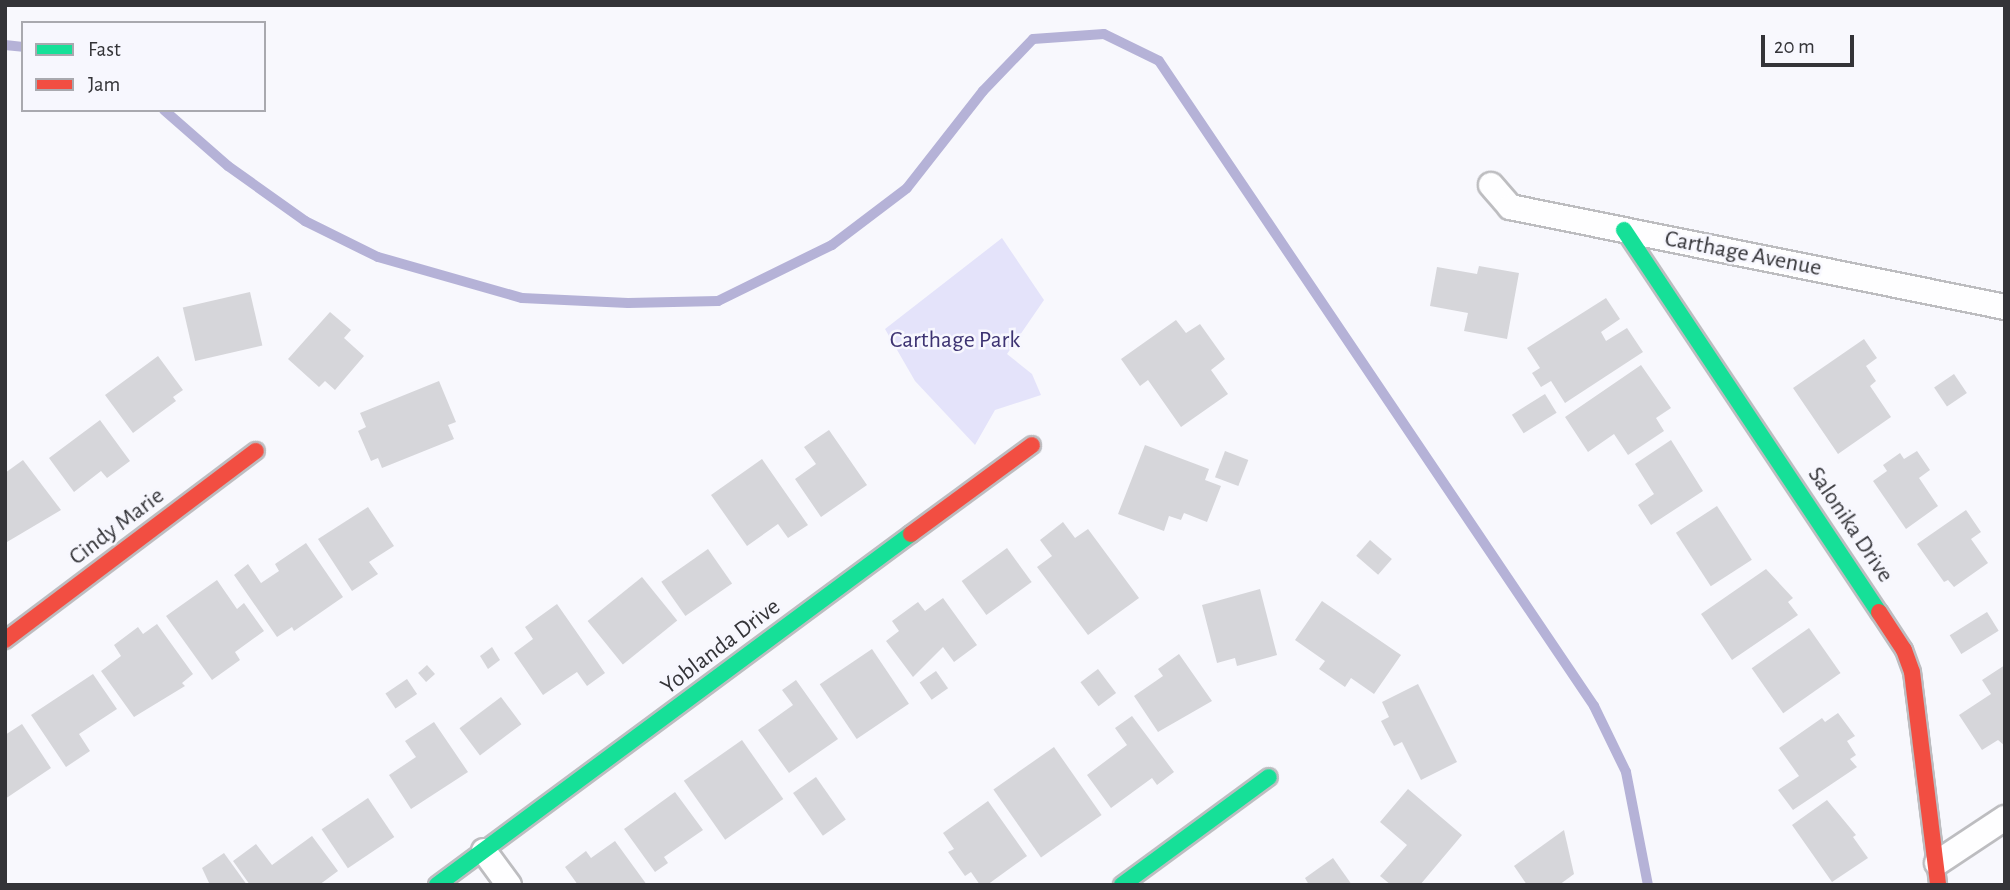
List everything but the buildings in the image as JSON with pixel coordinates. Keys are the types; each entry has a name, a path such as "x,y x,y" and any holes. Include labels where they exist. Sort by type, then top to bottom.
{"street":[{"name":"Carthage Avenue","path":"1491,185 1510,206 2005,307"},
{"name":"Salonika Drive","path":"1624,230 1904,650 1912,672 1937,874"},
{"name":"Yoblanda Drive","path":"437,885 1032,445"},
{"name":"Cindy Marie","path":"5,640 256,451"},
{"path":"1122,885 1269,777"},
{"path":"1937,874 2005,818"},
{"path":"484,851 509,885"}],"green space":[{"name":"Carthage Park","path":"1002,238 1044,300 1007,354 1032,374 1041,395 995,410 975,445 915,381 885,329"}],"waterway":[{"path":"166,112 228,166 305,221 378,257 522,298 628,303 718,301 832,245 907,188 983,91 1033,39 1104,34 1159,61 1594,706 1626,772 1648,885"},
{"path":"5,45 21,47"}],"traffic: fast":[{"path":"1624,230 1879,612"},
{"path":"437,885 911,534"},
{"path":"1122,885 1269,777"}],"traffic: jam":[{"path":"911,534 1032,445"},
{"path":"5,640 256,451"},
{"path":"1879,612 1904,650 1912,672 1938,885"}]}
